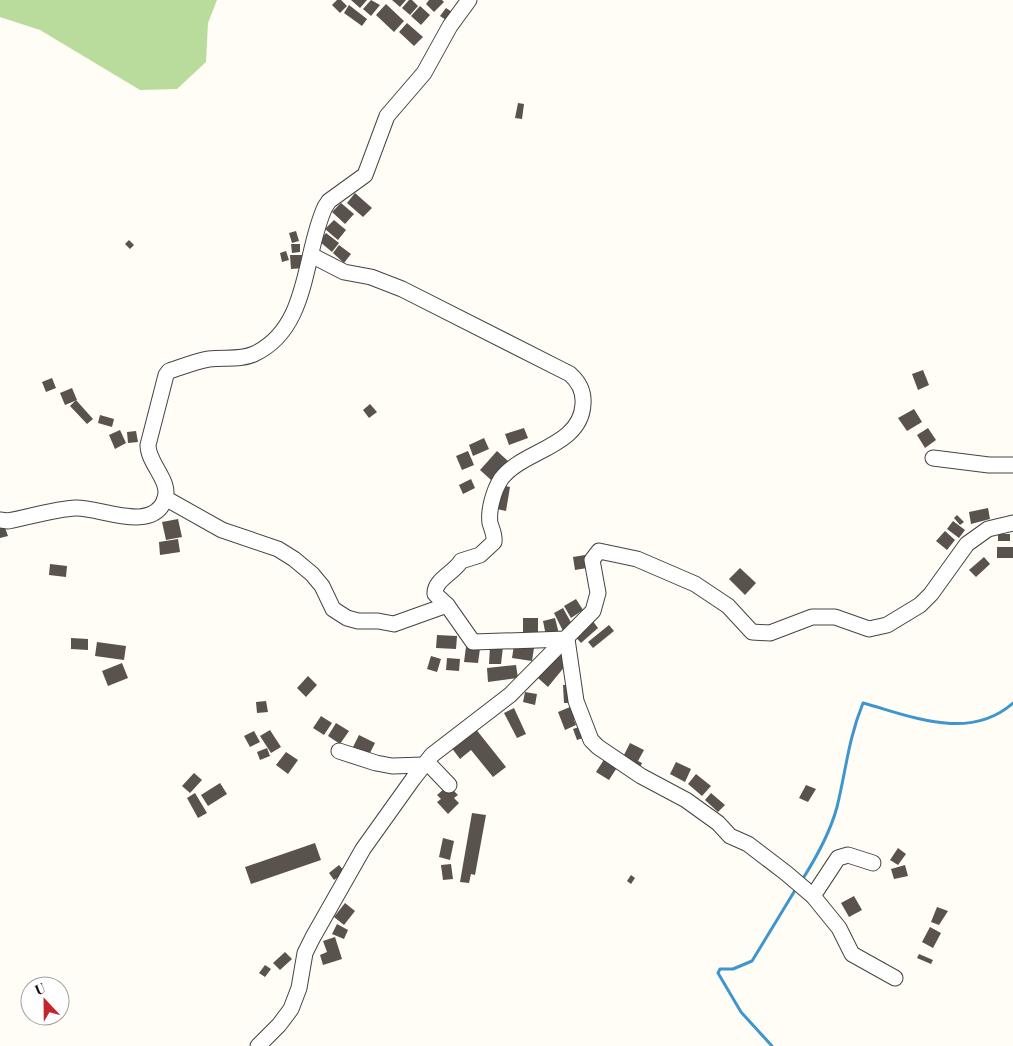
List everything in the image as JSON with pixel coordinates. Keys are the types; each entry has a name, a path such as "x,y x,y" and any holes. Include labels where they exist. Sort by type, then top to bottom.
{"street":[{"path":"0,520 8,521 77,508 128,518 138,517 155,511 165,498 164,486 149,456 148,445 166,375 169,371 208,359 245,357 265,347 283,328 295,309 303,288 325,207 330,201 365,175 387,116 424,73 450,26 469,0"},
{"path":"311,255 344,272 371,277 402,289 570,374 577,381 582,392 580,421 573,429 547,449 508,471 496,488 490,520 494,542 480,555 461,561 454,571 439,580 434,592 464,628 469,638 477,644 567,639"},
{"path":"933,458 989,465 1013,465"},
{"path":"165,498 222,530 278,549 312,574 322,586 333,609 347,618 358,621 378,620 394,624 446,605"},
{"path":"258,1046 279,1025 291,1009 299,988 305,953 363,849 425,764 440,749 510,696 593,611 598,598 592,560 599,551 619,555 695,584 728,606 752,632 770,633 812,617 825,616 835,617 869,630 877,629 920,604 931,594 967,544 978,534 988,528 1013,523"},
{"path":"567,639 576,701 591,740 620,763 718,822 730,836 748,844 813,896 838,928 852,954 895,978"},
{"path":"339,751 392,766 425,764 449,785"},
{"path":"813,896 838,858 848,855 873,862"}],"green space":[{"path":"0,0 217,0 208,23 206,62 177,89 140,90 40,30 0,17"}],"building":[{"path":"337,0 341,0 347,6 340,13 332,5"},
{"path":"351,0 367,0 360,8"},
{"path":"371,0 380,5 371,16 363,9"},
{"path":"392,0 406,0 400,7"},
{"path":"409,0 412,0 418,6 410,15 402,8"},
{"path":"429,0 442,0 444,2 434,12 426,4"},
{"path":"386,4 404,21 394,32 376,15"},
{"path":"349,5 367,19 362,26 344,13"},
{"path":"420,6 430,15 421,25 411,16"},
{"path":"446,8 452,12 446,20 440,16"},
{"path":"407,23 423,37 414,46 399,32"},
{"path":"518,103 524,104 522,119 515,118"},
{"path":"355,193 372,208 363,217 347,203"},
{"path":"341,203 354,214 345,224 332,212"},
{"path":"334,220 346,230 338,240 325,229"},
{"path":"296,231 299,241 292,243 289,233"},
{"path":"326,233 339,243 332,252 319,241"},
{"path":"129,240 134,245 130,249 125,244"},
{"path":"291,244 300,244 300,252 292,253"},
{"path":"339,245 351,254 344,263 333,253"},
{"path":"286,251 289,260 282,262 280,253"},
{"path":"290,255 304,255 304,268 291,269"},
{"path":"923,370 929,385 918,390 912,374"},
{"path":"52,378 56,388 46,392 42,382"},
{"path":"72,388 77,400 65,405 60,393"},
{"path":"76,400 93,419 87,424 70,406"},
{"path":"370,404 377,412 369,418 363,410"},
{"path":"914,409 922,422 907,431 898,418"},
{"path":"100,415 114,419 112,427 98,423"},
{"path":"524,428 528,438 509,445 505,434"},
{"path":"928,428 936,440 925,448 917,435"},
{"path":"120,430 126,443 115,449 109,435"},
{"path":"136,431 138,442 128,443 127,432"},
{"path":"484,438 489,449 473,456 469,445"},
{"path":"468,451 474,465 462,470 456,456"},
{"path":"497,451 508,461 491,480 480,470"},
{"path":"471,479 475,488 463,494 459,485"},
{"path":"501,485 510,487 506,511 497,509"},
{"path":"988,508 990,519 971,524 969,512"},
{"path":"957,515 964,522 960,525 954,518"},
{"path":"178,519 182,537 166,540 162,522"},
{"path":"953,521 965,530 959,538 947,529"},
{"path":"4,525 8,536 0,538 0,526"},
{"path":"945,531 955,540 947,550 936,541"},
{"path":"998,534 1010,534 1010,541 998,541"},
{"path":"178,539 180,552 160,555 159,542"},
{"path":"997,547 1013,547 1013,558 997,558"},
{"path":"585,555 587,568 575,570 573,557"},
{"path":"984,557 990,564 976,577 969,570"},
{"path":"50,564 67,566 66,577 49,575"},
{"path":"740,568 756,583 745,595 729,579"},
{"path":"576,599 583,610 571,618 564,606"},
{"path":"563,608 573,626 563,631 554,613"},
{"path":"523,618 538,618 538,633 523,633"},
{"path":"555,618 559,634 546,636 543,621"},
{"path":"592,620 598,628 581,643 574,635"},
{"path":"609,625 614,631 593,648 588,642"},
{"path":"437,635 457,636 456,649 436,648"},
{"path":"71,638 88,639 88,650 71,649"},
{"path":"97,642 126,646 124,660 95,656"},
{"path":"514,645 534,648 532,661 512,658"},
{"path":"490,646 503,647 501,664 489,664"},
{"path":"466,647 480,649 478,663 464,662"},
{"path":"560,652 570,660 548,687 538,678"},
{"path":"431,656 441,659 437,672 427,669"},
{"path":"447,658 460,659 459,671 446,670"},
{"path":"122,663 128,678 108,686 102,671"},
{"path":"516,665 518,678 488,682 487,668"},
{"path":"308,676 317,685 306,697 297,688"},
{"path":"563,685 573,685 573,703 564,703"},
{"path":"525,692 537,694 535,705 523,702"},
{"path":"266,701 268,712 257,713 256,702"},
{"path":"570,707 572,711 575,710 579,718 574,720 576,725 565,730 558,712"},
{"path":"514,708 526,734 517,738 504,713"},
{"path":"321,716 332,723 324,735 313,728"},
{"path":"336,723 349,731 340,744 328,736"},
{"path":"582,726 586,737 577,740 573,729"},
{"path":"475,728 506,767 493,777 471,750 460,759 451,747"},
{"path":"270,730 281,747 271,753 260,736"},
{"path":"254,731 260,742 250,747 244,736"},
{"path":"359,735 375,743 368,757 352,749"},
{"path":"630,743 644,750 638,761 642,763 639,770 621,761"},
{"path":"267,748 270,756 260,760 257,752"},
{"path":"286,752 298,760 288,774 276,765"},
{"path":"605,758 618,766 609,780 596,772"},
{"path":"676,762 691,769 685,782 670,774"},
{"path":"194,773 202,780 190,793 182,786"},
{"path":"696,774 711,786 702,796 688,784"},
{"path":"220,783 227,794 208,806 201,795"},
{"path":"806,785 816,789 808,802 799,798"},
{"path":"445,788 451,788 458,795 454,798 459,803 448,814 437,802 441,799 437,795"},
{"path":"195,793 207,813 198,818 187,798"},
{"path":"711,793 725,805 718,812 705,800"},
{"path":"472,813 486,815 475,875 471,874 469,883 460,882"},
{"path":"443,838 454,841 450,860 439,857"},
{"path":"315,843 321,860 251,884 245,867"},
{"path":"898,848 906,854 898,865 890,860"},
{"path":"451,864 453,879 443,880 441,865"},
{"path":"339,865 345,872 334,880 329,873"},
{"path":"905,865 908,876 894,879 891,869"},
{"path":"631,875 635,878 631,884 627,881"},
{"path":"854,896 862,910 849,917 841,903"},
{"path":"345,903 355,911 344,925 334,917"},
{"path":"937,907 948,911 939,925 931,922"},
{"path":"337,924 348,930 344,939 332,934"},
{"path":"930,927 941,933 933,948 922,942"},
{"path":"335,937 342,959 323,965 320,955 327,952 323,941"},
{"path":"285,952 292,959 280,970 273,963"},
{"path":"919,954 933,960 931,964 917,958"},
{"path":"265,965 271,969 265,977 259,973"}],"waterway":[{"path":"802,880 831,826 851,743 863,703 920,719 959,724 978,721 996,715 1013,703"},
{"path":"772,1046 741,1012 718,973 720,969 733,969 752,961 797,887"}]}
